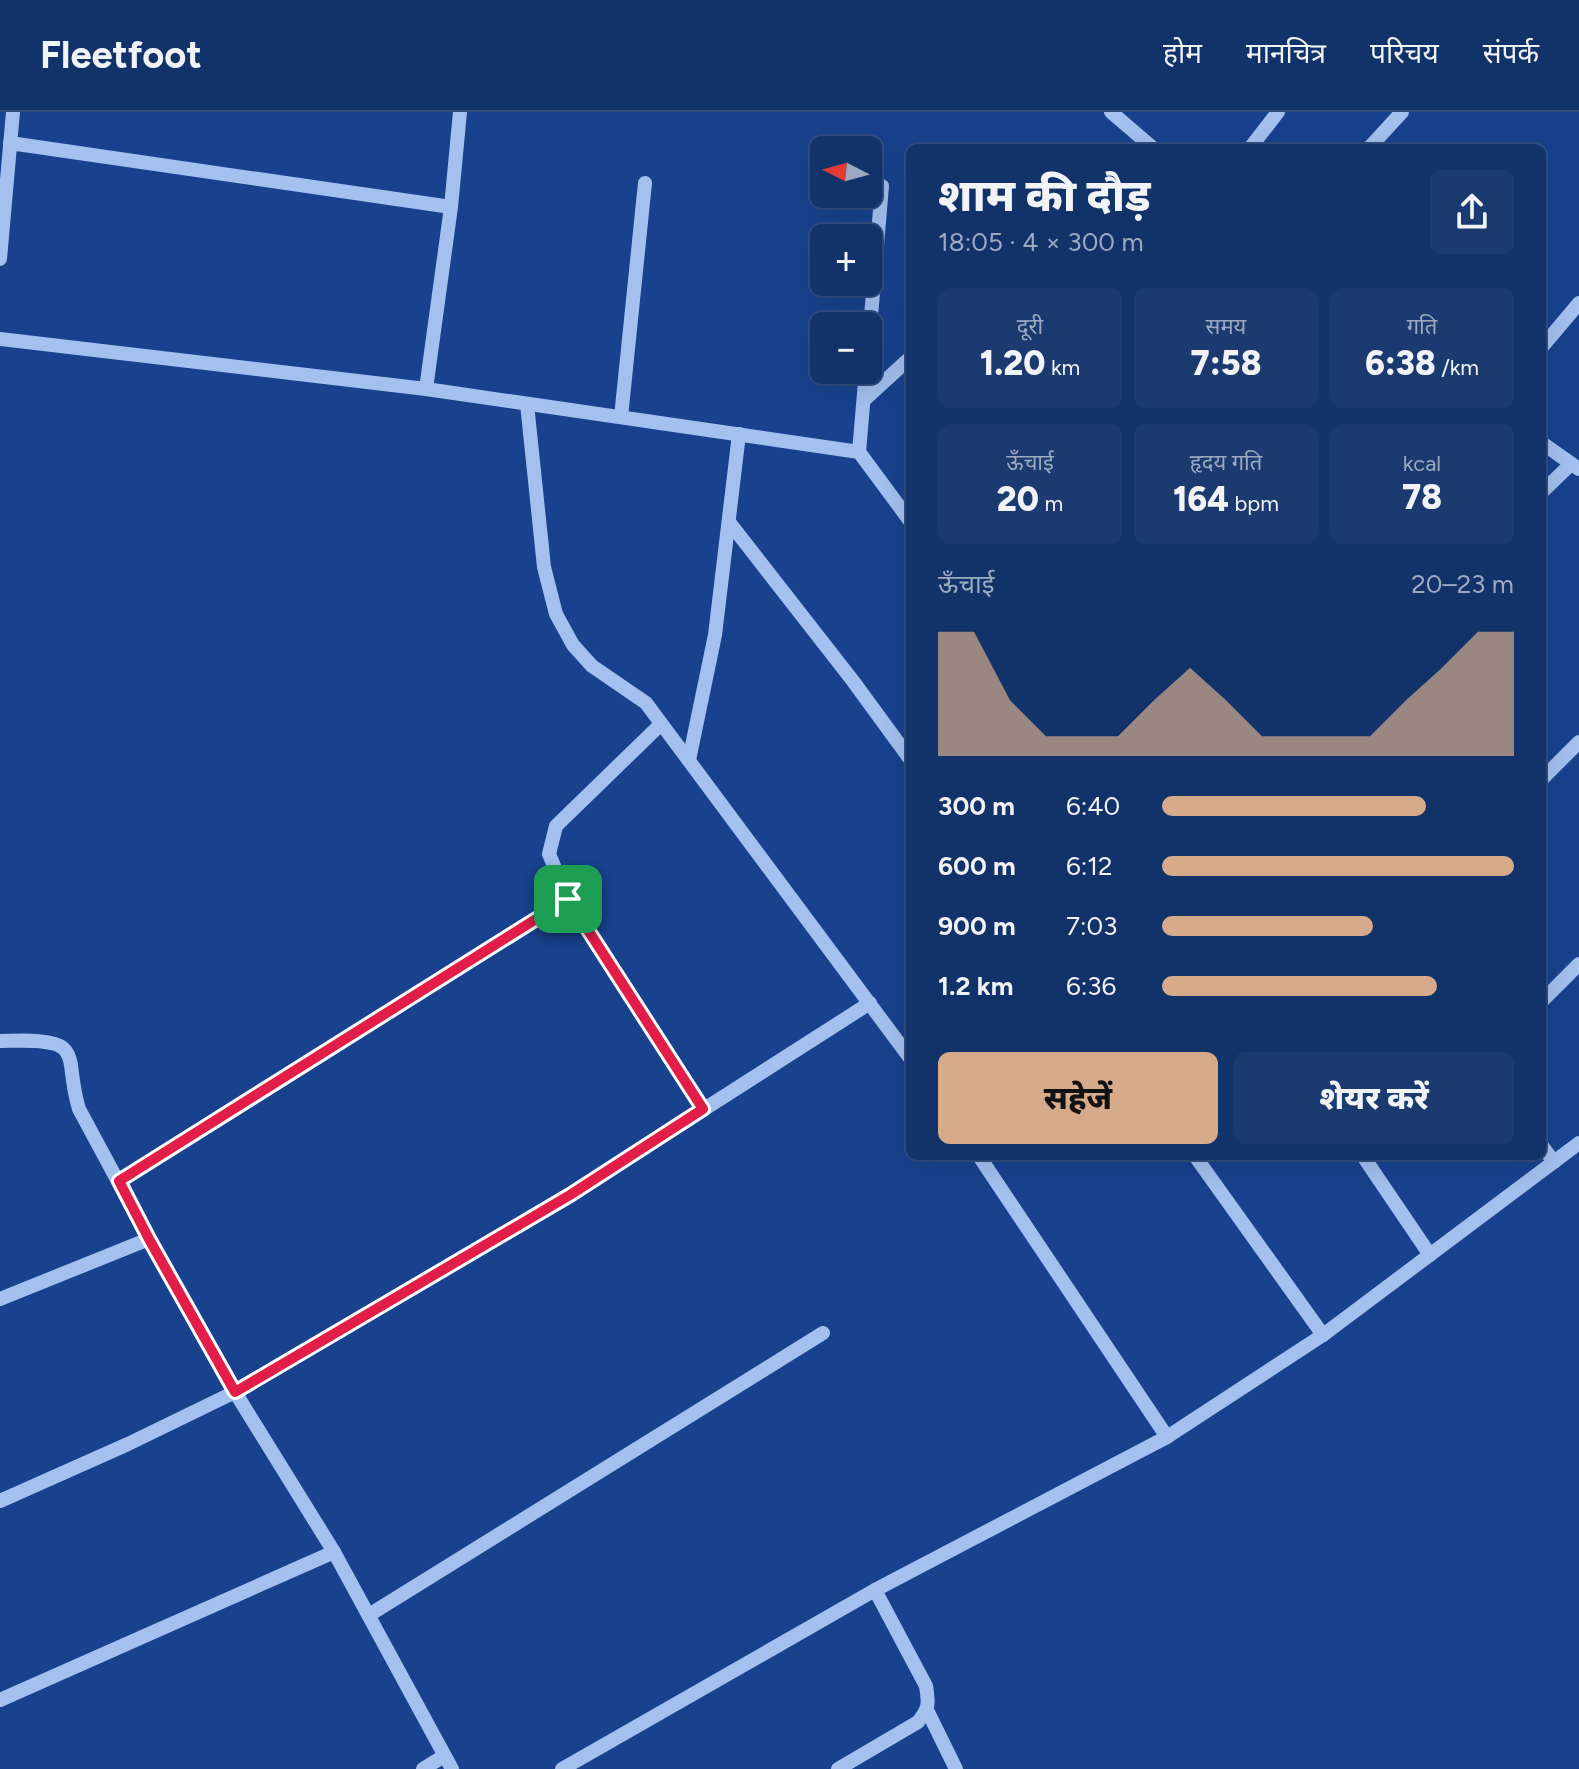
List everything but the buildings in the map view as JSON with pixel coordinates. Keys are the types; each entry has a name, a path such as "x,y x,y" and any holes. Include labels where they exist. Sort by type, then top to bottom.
{"street":[{"path":"0,259 3,192 13,112"},
{"path":"426,389 451,207 460,112"},
{"path":"1111,112 1148,144"},
{"path":"1253,144 1278,112"},
{"path":"1373,144 1402,112"},
{"path":"10,143 451,207"},
{"path":"621,417 645,183"},
{"path":"871,312 880,208"},
{"path":"1546,342 1579,303"},
{"path":"0,339 426,389 859,452"},
{"path":"864,400 906,362"},
{"path":"865,384 859,452 906,516"},
{"path":"527,404 544,567 556,614 573,645 592,666 646,703 906,1052"},
{"path":"689,760 715,635 739,434"},
{"path":"1546,446 1575,466 1546,489"},
{"path":"729,522 844,668 906,753"},
{"path":"661,724 556,826 549,854 568,899 703,1109"},
{"path":"1546,775 1579,742"},
{"path":"119,1181 568,899"},
{"path":"1546,997 1579,964"},
{"path":"0,1501 235,1392 570,1195 870,1003"},
{"path":"0,1041 53,1043 64,1049 70,1063 72,1086 79,1109 149,1239 235,1392 334,1552 448,1762 423,1769"},
{"path":"562,1769 875,1590 1167,1437 1323,1335 1579,1143"},
{"path":"1546,1151 1554,1162"},
{"path":"982,1160 1167,1437"},
{"path":"1198,1160 1323,1335"},
{"path":"1366,1160 1430,1255"},
{"path":"0,1299 149,1239"},
{"path":"369,1615 823,1333"},
{"path":"0,1700 334,1552"},
{"path":"875,1590 926,1686 927,1710 956,1769"},
{"path":"838,1769 918,1722 927,1710"}],"route":[{"path":"568,899 703,1109 570,1195 235,1392 119,1181 568,899"}]}
